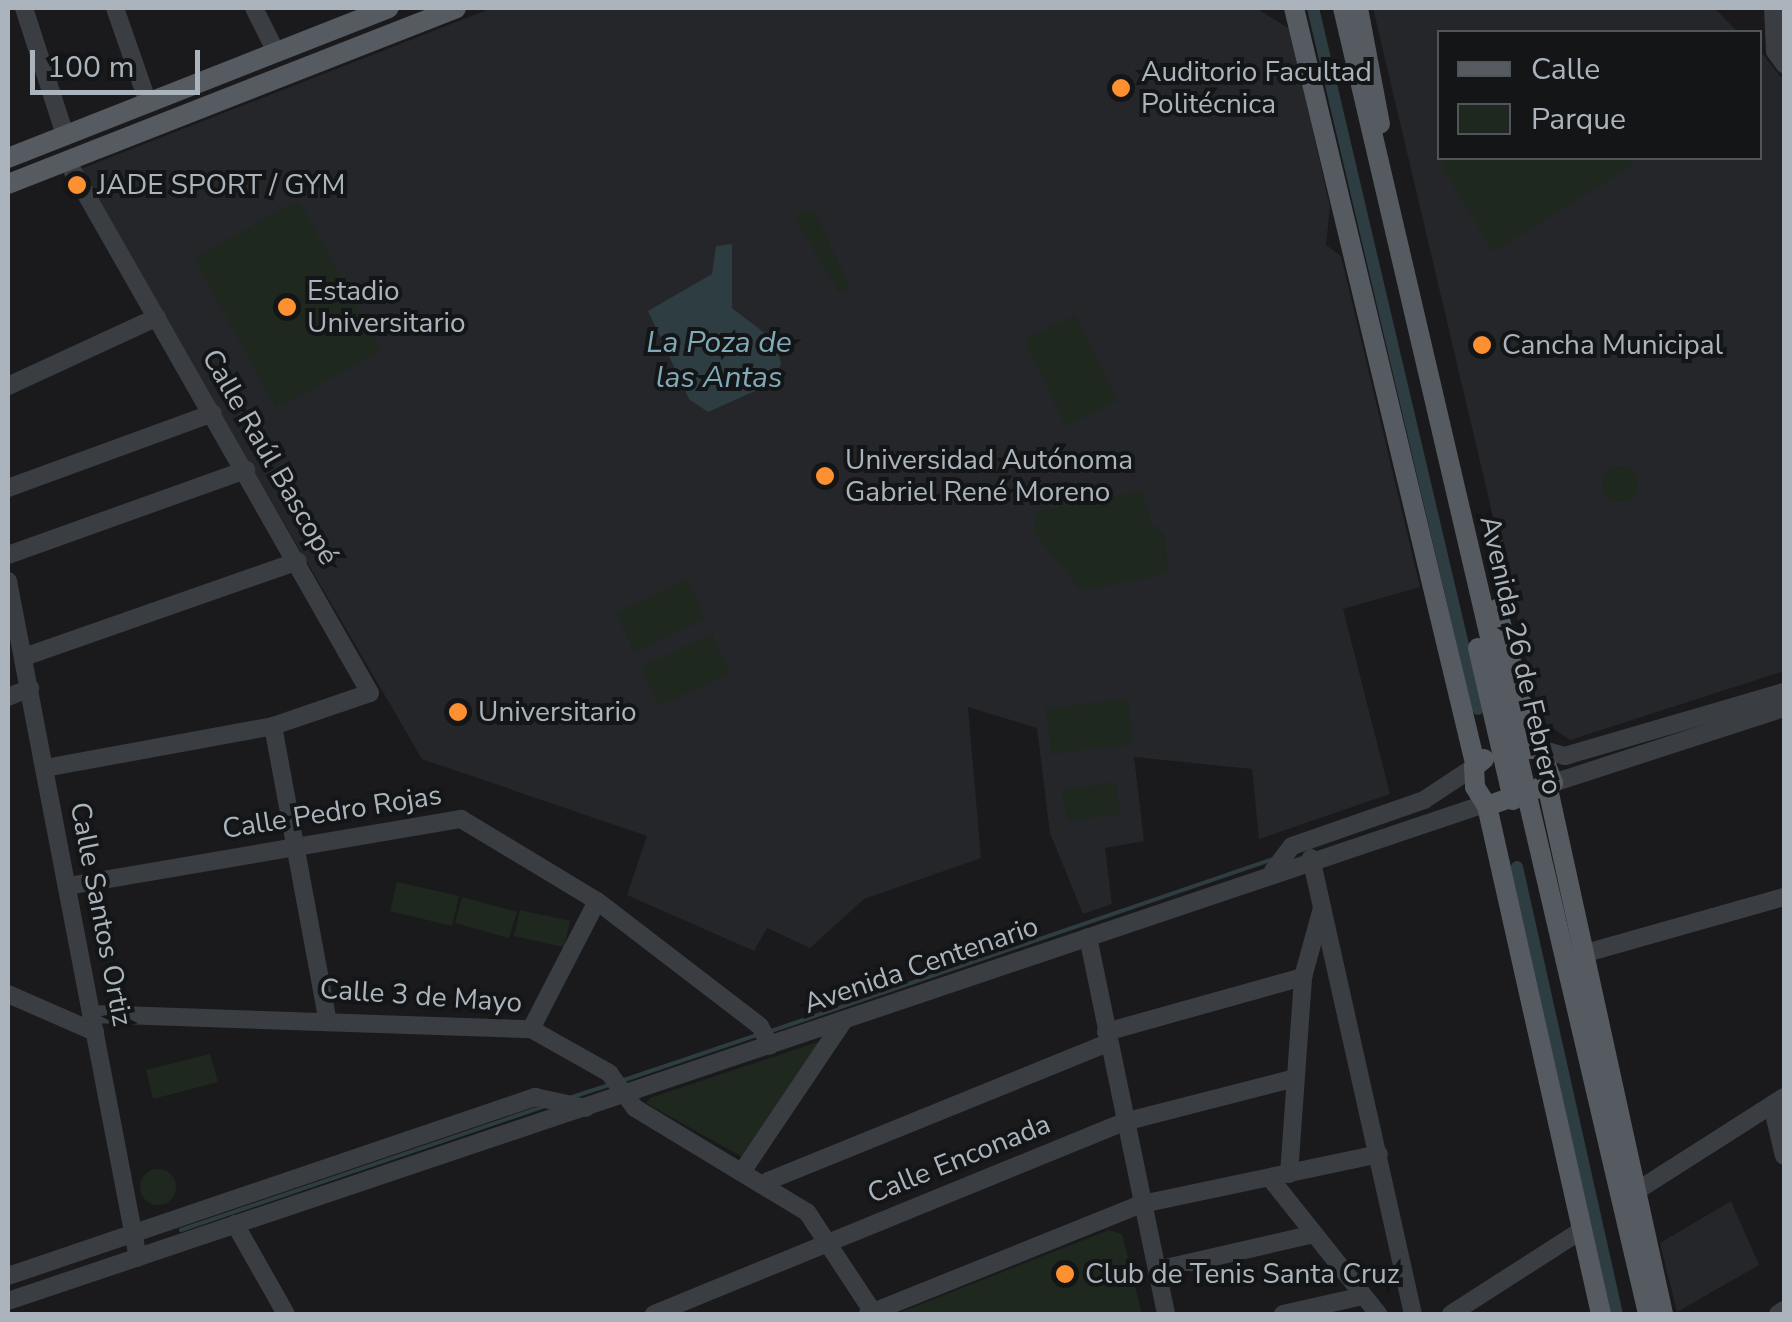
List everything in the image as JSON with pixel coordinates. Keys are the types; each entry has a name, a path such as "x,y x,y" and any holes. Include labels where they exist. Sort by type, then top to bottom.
{"main road":[{"path":"8,158 390,8"},
{"path":"8,184 456,8"},
{"path":"1294,8 1486,805 1601,1314"},
{"name":"Avenida 26 de Febrero","path":"1330,8 1523,750 1550,786 1580,955 1663,1314"},
{"name":"Avenida 26 de Febrero","path":"1342,8 1384,200 1523,750"},
{"name":"Avenida 26 de Febrero","path":"1358,8 1382,135 1523,750 1520,798 1635,1314"},
{"path":"213,77 222,100"},
{"path":"1382,135 1384,200"},
{"path":"1474,765 1523,750"},
{"path":"1486,805 1550,786"},
{"name":"Avenida 26 de Febrero","path":"1520,798 1648,1314"}],"street":[{"path":"24,8 65,136"},
{"path":"115,8 148,103"},
{"path":"254,8 276,52"},
{"path":"1773,8 1775,51 1784,64"},
{"name":"Calle Raúl Bascopé","path":"67,161 298,560 370,693 273,726"},
{"path":"8,386 158,317"},
{"path":"8,488 213,413"},
{"path":"8,556 246,470"},
{"path":"24,657 298,560"},
{"name":"Calle Santos Ortiz","path":"8,581 138,1258"},
{"path":"8,696 30,688"},
{"path":"1550,786 1612,753 1783,702"},
{"path":"45,768 273,726 326,1016"},
{"path":"1523,750 1565,756 1612,753"},
{"name":"Avenida Centenario","path":"17,1304 235,1224 586,1108 621,1087 765,1036 844,1020 1088,938 1424,800 1474,765"},
{"name":"Avenida Centenario","path":"1278,862 1311,858 1486,805"},
{"name":"Calle Pedro Rojas","path":"68,886 294,844 461,819 597,901 765,1036"},
{"path":"1311,858 1380,1154 1412,1314"},
{"path":"1580,955 1784,897"},
{"path":"532,1029 597,901"},
{"path":"1322,908 1304,976 1279,1176 1314,1234 1378,1314"},
{"path":"1088,938 1166,1314"},
{"path":"768,1181 1107,1037 1304,976"},
{"path":"8,994 94,1023"},
{"name":"Calle 3 de Mayo","path":"94,1023 326,1016 532,1029 768,1181 832,1240 871,1314"},
{"path":"744,1169 844,1020"},
{"name":"Calle Enconada","path":"654,1314 1124,1122 1292,1079"},
{"name":"Avenida Centenario","path":"8,1276 534,1098 586,1108"},
{"path":"1635,1192 1778,1101 1784,1156"},
{"path":"871,1314 1142,1204 1380,1154"},
{"path":"235,1224 286,1314"},
{"path":"1451,1314 1582,1230"},
{"path":"1157,1270 1314,1234"},
{"path":"1283,1314 1363,1296"},
{"path":"1778,1314 1784,1310"}],"shaded area":[{"name":"Universidad Autónoma Gabriel René Moreno","path":"492,8 1256,8 1290,29 1330,207 1326,245 1341,256 1420,587 1343,609 1390,794 1259,839 1252,769 1134,757 1144,841 1105,848 1112,904 1083,914 1050,833 1037,728 968,707 981,858 864,899 810,948 767,928 754,951 627,895 647,836 422,759 78,170"},
{"path":"1373,8 1714,8 1736,30 1437,30 1437,160 1762,160 1762,54 1784,81 1784,671 1570,740 1541,720"},
{"path":"1731,1201 1759,1265 1677,1312 1660,1243"}],"green space":[{"path":"1631,160 1634,164 1493,252 1440,163"},
{"path":"299,200 381,351 276,408 194,258"},
{"path":"813,208 850,288 839,293 794,217"},
{"path":"1075,315 1117,401 1066,426 1024,339"},
{"path":"1620,466 1633,471 1638,484 1633,497 1620,502 1607,497 1602,484 1607,471"},
{"path":"1142,491 1152,524 1165,535 1168,573 1081,591 1032,530 1038,511"},
{"path":"687,579 705,619 634,652 616,613"},
{"path":"712,634 730,673 659,706 641,667"},
{"path":"1128,699 1133,744 1051,754 1046,708"},
{"path":"1116,782 1120,814 1067,821 1062,790"},
{"path":"397,882 459,896 452,926 390,911"},
{"path":"462,897 517,912 509,938 455,923"},
{"path":"520,910 570,921 564,947 514,936"},
{"path":"827,1039 744,1158 646,1103 650,1098"},
{"path":"210,1054 218,1082 153,1099 146,1070"},
{"path":"158,1169 171,1174 176,1187 171,1200 158,1205 145,1200 140,1187 145,1174"},
{"name":"Club de Tenis Santa Cruz","path":"1109,1230 1122,1234 1142,1314 896,1314"}],"water":[{"name":"La Poza de las Antas","path":"732,244 732,308 775,341 781,363 775,382 708,412 689,399 648,311 712,274 716,246"}],"waterway":[{"path":"1313,8 1478,709"},
{"path":"771,1031 1273,859"},
{"path":"1517,867 1617,1314"},
{"path":"624,1080 757,1035"},
{"path":"572,1097 610,1085"},
{"path":"181,1230 546,1106"}],"place":[{"name":"Auditorio Facultad Politécnica","path":"1121,88"},
{"name":"JADE SPORT / GYM","path":"77,185"},
{"name":"Estadio Universitario","path":"287,307"},
{"name":"Cancha Municipal","path":"1482,345"},
{"name":"Universidad Autónoma Gabriel René Moreno","path":"825,476"},
{"name":"Universitario","path":"458,712"},
{"name":"Club de Tenis Santa Cruz","path":"1065,1274"}]}
